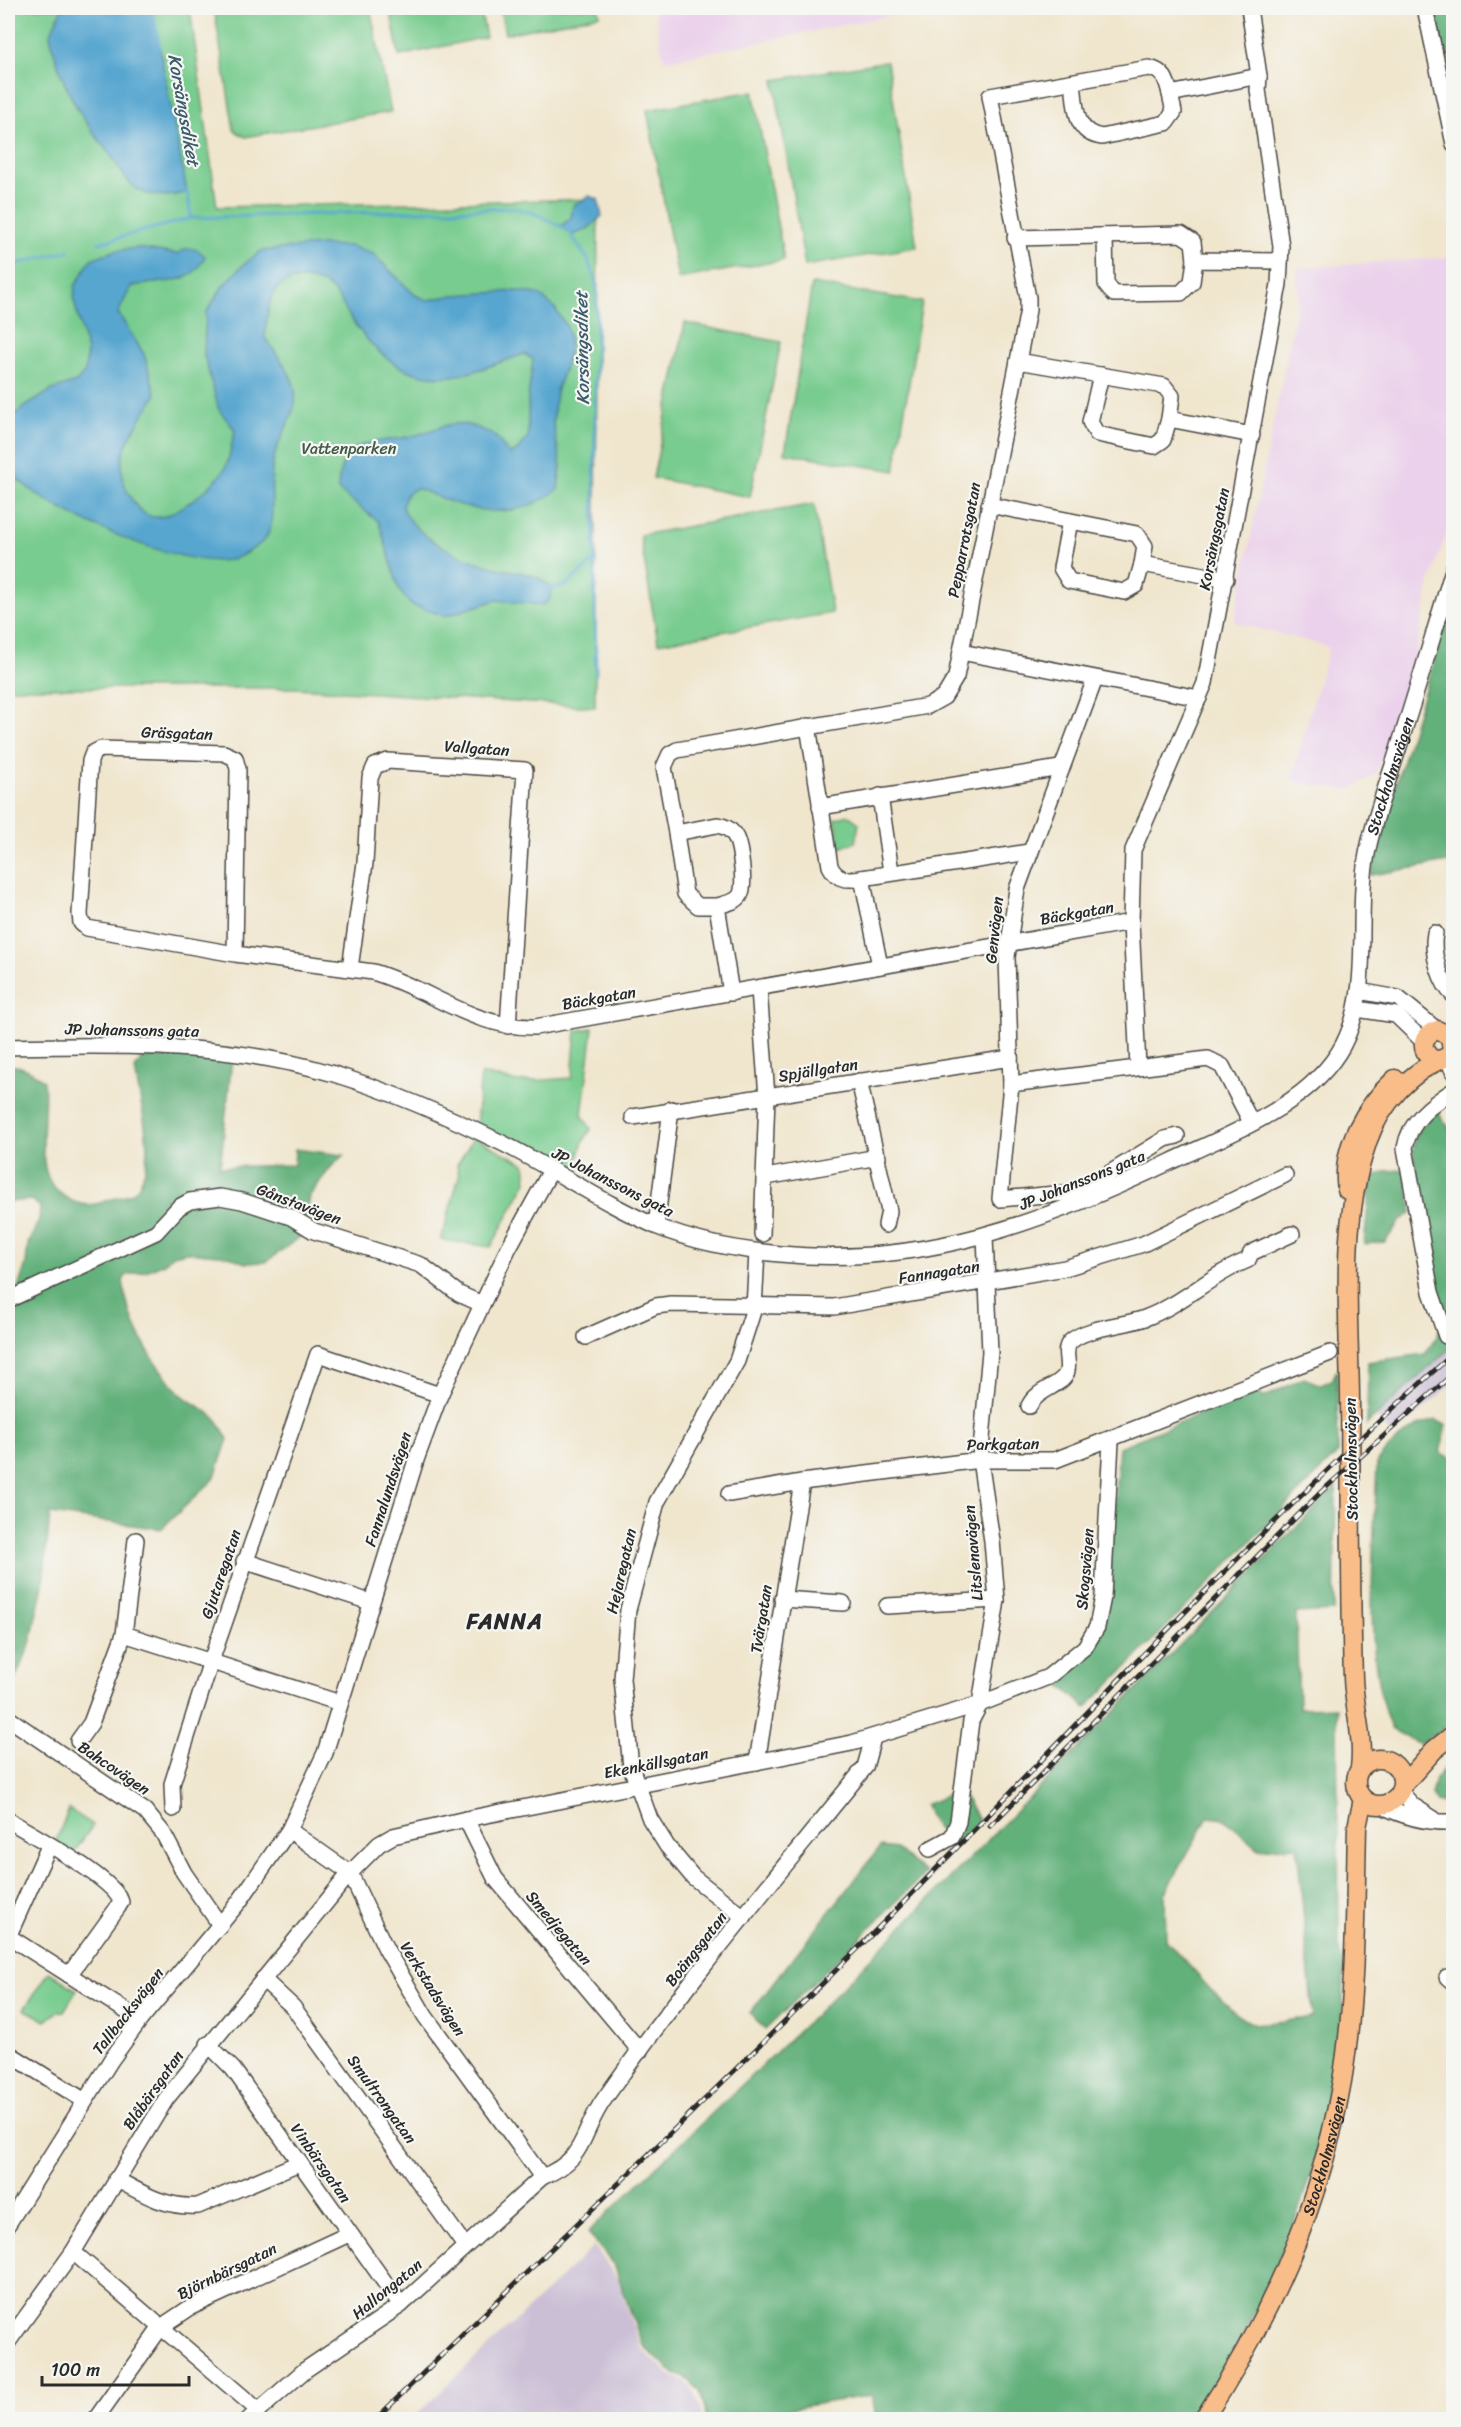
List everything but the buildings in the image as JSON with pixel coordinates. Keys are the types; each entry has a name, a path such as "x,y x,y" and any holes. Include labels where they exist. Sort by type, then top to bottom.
{"main road":[{"path":"1436,1036 1450,1036 1449,1058 1432,1059 1436,1036"},
{"name":"Stockholmsvägen","path":"1351,1210 1346,1183 1349,1158 1357,1130 1377,1097 1416,1060 1436,1036"},
{"name":"Stockholmsvägen","path":"1360,1768 1362,1754 1353,1669 1348,1289 1351,1210 1368,1140 1378,1118 1406,1084 1449,1058"},
{"name":"Stockholmsvägen","path":"1357,1707 1382,1759"},
{"path":"1434,1750 1412,1757 1367,1762 1360,1768 1356,1786 1374,1803 1391,1802 1434,1750 1454,1734"},
{"path":"1382,1759 1397,1767 1401,1789"},
{"name":"Stockholmsvägen","path":"1203,2420 1241,2360 1271,2302 1298,2240 1326,2154 1342,2081 1352,2001 1357,1827 1374,1803"}],"street":[{"name":"Korsängsgatan","path":"1138,1067 1131,922 1133,850 1205,683 1204,674 1226,579 1279,284 1281,246 1258,90 1259,76 1249,8"},
{"path":"1425,8 1454,144"},
{"path":"1149,68 1156,69 1166,78 1174,112 1166,123 1102,137 1092,135 1080,126 1073,81 1149,68"},
{"path":"1170,94 1259,76"},
{"name":"Pepparrotsgatan","path":"676,834 663,767 670,754 677,750 928,706 944,697 951,689 961,652 1018,361 1028,298 990,96 1073,81"},
{"path":"1015,238 1181,234 1193,242 1195,260 1192,282 1181,293 1114,294 1106,284 1105,236"},
{"path":"1195,260 1280,261"},
{"path":"1018,361 1101,375 1164,386 1172,396 1163,440 1155,446 1097,434 1090,422 1101,375"},
{"path":"1169,419 1252,435"},
{"path":"989,505 1137,534 1145,546 1136,585 1124,592 1069,581 1061,568 1070,521"},
{"path":"1142,564 1226,579"},
{"name":"Stockholmsvägen","path":"1357,1009 1362,888 1369,846 1454,567"},
{"path":"961,652 1199,698"},
{"name":"Genvägen","path":"1095,679 1060,768 1017,889 1008,943 1011,1084 1000,1199 1066,1193 1094,1183 1165,1139 1178,1136"},
{"path":"808,726 820,807 833,872 843,879 1029,852"},
{"name":"Gräsgatan","path":"81,923 90,761 93,753 101,749 224,753 231,755 238,763 235,954"},
{"name":"Vallgatan","path":"350,968 363,875 370,777 375,766 388,761 525,770 507,1026"},
{"path":"820,807 1060,768"},
{"path":"880,796 891,872"},
{"path":"717,825 724,826 736,838 744,884 742,893 738,899 717,906 698,906 685,894 676,834 717,825"},
{"path":"862,878 880,966"},
{"path":"717,906 731,993"},
{"name":"Bäckgatan","path":"81,923 95,930 235,954 350,968 396,979 470,1016 507,1026 535,1027 1131,922"},
{"path":"1436,933 1434,941 1437,961 1446,989 1454,996"},
{"path":"759,989 767,1096 766,1177 762,1234"},
{"path":"1359,991 1398,998 1436,1036"},
{"path":"1357,1009 1396,1015 1436,1036"},
{"name":"JP Johanssons gata","path":"8,1047 148,1045 205,1049 329,1073 407,1100 503,1144 550,1172 656,1226 723,1247 757,1252 805,1257 876,1256 985,1237 1102,1195 1288,1103 1329,1069 1347,1037 1357,1009"},
{"name":"Spjällgatan","path":"633,1117 671,1109 1010,1058"},
{"path":"1011,1084 1198,1059 1216,1061 1229,1077 1251,1122"},
{"path":"859,1081 889,1211 886,1225"},
{"path":"1446,1336 1431,1292 1405,1148 1407,1137 1416,1121 1454,1090"},
{"path":"656,1226 671,1109"},
{"path":"766,1177 878,1157"},
{"name":"Fannalundsvägen","path":"289,1830 325,1753 370,1602 416,1460 440,1395 482,1304 550,1172"},
{"name":"Fannagatan","path":"586,1337 656,1306 671,1304 754,1308 834,1307 1065,1268 1143,1244 1285,1175"},
{"name":"Gånstavägen","path":"8,1300 156,1232 179,1207 190,1201 220,1197 281,1214 314,1231 421,1265 459,1294 482,1304"},
{"path":"1029,1406 1041,1392 1065,1377 1068,1368 1067,1348 1071,1342 1093,1332 1135,1322 1168,1309 1215,1275 1248,1260 1251,1253 1292,1234"},
{"name":"Litslenavägen","path":"930,1849 952,1837 958,1822 971,1721 980,1704 997,1600 992,1541 980,1460 990,1352 985,1237"},
{"name":"Hejaregatan","path":"744,1917 693,1877 667,1846 650,1819 632,1767 622,1678 630,1599 661,1491 737,1361 754,1308 757,1252"},
{"name":"Parkgatan","path":"729,1494 802,1482 980,1460 1055,1460 1111,1441 1330,1353"},
{"name":"Gjutaregatan","path":"172,1809 172,1784 211,1661 318,1354 440,1395"},
{"name":"Skogsvägen","path":"980,1704 1034,1684 1057,1671 1085,1647 1097,1627 1104,1587 1111,1441"},
{"name":"Tvärgatan","path":"757,1762 802,1482"},
{"path":"78,1741 91,1723 124,1634 136,1540"},
{"path":"244,1561 370,1602"},
{"path":"782,1599 843,1604"},
{"path":"887,1606 997,1600"},
{"path":"124,1634 340,1703"},
{"name":"Ekenkällsgatan","path":"350,1873 380,1844 393,1836 466,1819 873,1738 980,1704"},
{"name":"Bahcovägen","path":"8,1718 146,1811 159,1827 184,1873 220,1925"},
{"name":"Boängsgatan","path":"542,2177 563,2168 571,2160 603,2101 640,2050 865,1767 873,1738"},
{"path":"1401,1789 1412,1805 1446,1822"},
{"path":"1374,1803 1404,1818 1446,1822"},
{"name":"Smedjegatan","path":"466,1819 495,1878 640,2050"},
{"path":"8,1820 107,1883 120,1895 121,1902 69,1975"},
{"name":"Verkstadsvägen","path":"289,1830 350,1873 386,1949 425,2016 542,2177"},
{"name":"Tallbacksvägen","path":"9,2221 85,2101 140,2020 220,1925 289,1830"},
{"path":"49,1846 8,1936 140,2020"},
{"name":"Blåbärsgatan","path":"8,2342 73,2252 165,2098 350,1873"},
{"name":"Smultrongatan","path":"263,1979 293,2007 465,2246"},
{"name":"Vinbärsgatan","path":"208,2044 233,2069 401,2305"},
{"path":"8,2053 85,2101"},
{"path":"116,2179 153,2200 184,2206 198,2206 299,2163"},
{"name":"Hallongatan","path":"253,2415 305,2370 401,2305 542,2177"},
{"name":"Björnbärsgatan","path":"95,2420 161,2327 191,2307 349,2234"},
{"path":"73,2252 161,2327 253,2415"}],"shaded area":[{"path":"654,8 897,8 898,14 664,61"},
{"path":"1453,257 1453,514 1430,582 1414,662 1376,774 1349,790 1301,783 1291,779 1329,647 1234,622 1298,300 1297,268"},
{"path":"1453,1346 1453,1387 1451,1385 1393,1435 1376,1417"},
{"path":"594,2246 618,2280 640,2347 667,2373 687,2383 694,2391 703,2419 412,2419"}],"green space":[{"name":"Vattenparken","path":"8,8 190,8 217,207 598,199 595,707 296,688 8,688"},
{"path":"214,8 370,8 391,112 245,137 234,130"},
{"path":"390,8 480,8 486,37 399,56"},
{"path":"500,8 598,8 600,15 505,34"},
{"path":"1435,8 1453,8 1453,96"},
{"path":"887,61 917,247 805,266 774,80"},
{"path":"753,91 784,260 678,279 647,110"},
{"path":"812,284 922,302 895,471 785,453"},
{"path":"685,323 781,342 750,497 653,478"},
{"path":"814,504 832,613 658,643 640,535"},
{"path":"1453,598 1453,861 1371,875 1377,845"},
{"path":"848,815 859,823 856,842 840,848 835,819"},
{"path":"593,1028 582,1115 591,1129 583,1142 574,1172 512,1138 509,1142 476,1125 481,1074 518,1082 572,1078 576,1031"},
{"path":"177,1056 232,1059 220,1167 294,1165 295,1149 344,1155 331,1167 310,1195 305,1233 266,1262 245,1263 229,1256 187,1252 173,1255 164,1263 146,1271 127,1275 123,1280 129,1310 150,1354 182,1395 216,1419 228,1439 214,1479 161,1529 50,1514 43,1585 29,1648 8,1693 8,1307 12,1305 26,1264 28,1244 39,1220 40,1207 32,1200 8,1202 8,1066 23,1068 44,1081 43,1150 46,1172 53,1186 64,1197 87,1205 128,1195 139,1185 147,1158 147,1143 135,1069 142,1058"},
{"path":"1438,1112 1453,1134 1453,1346 1367,1424 1368,1362 1425,1354 1436,1338 1445,1315 1437,1288 1413,1152 1415,1139 1420,1129"},
{"path":"474,1137 525,1164 527,1181 491,1247 441,1240 459,1177 457,1165"},
{"path":"1405,1170 1412,1212 1399,1222 1385,1242 1364,1244 1371,1178 1387,1171"},
{"path":"1337,1370 1338,1453 1086,1708 1055,1680 1086,1654 1102,1628 1105,1618 1119,1447 1259,1390 1263,1398 1304,1378 1321,1385 1332,1380"},
{"path":"1436,1420 1447,1426 1440,1452 1453,1459 1453,1722 1419,1744 1391,1729 1376,1667 1372,1597 1377,1461 1410,1430"},
{"path":"1336,1487 1334,1611 1296,1613 1299,1708 1337,1707 1339,1950 1344,1986 1334,2074 1324,2127 1291,2230 1246,2328 1192,2419 876,2419 872,2395 775,2411 775,2419 707,2419 700,2391 689,2380 669,2370 642,2344 615,2267 588,2232 815,2015","holes":["1208,1817 1225,1819 1259,1849 1297,1846 1313,2017 1254,2025 1238,2015 1210,1989 1166,1940 1165,1893"]},
{"path":"1453,1758 1453,1806 1437,1802 1431,1794 1435,1779"},
{"path":"960,1790 979,1820 959,1841 947,1836 937,1828 925,1805"},
{"path":"69,1809 93,1825 73,1854 55,1843"},
{"path":"880,1847 896,1849 926,1873 765,2030 750,2013"},
{"path":"49,1972 77,1990 64,2011 57,2012 46,2021 24,2009"}],"water":[{"path":"62,8 152,8 187,192 160,196 139,191 128,181 90,128 66,86 54,53 50,35"},
{"path":"589,196 598,199 602,216 586,230 572,235 561,226 571,218 573,206"},
{"name":"Vattenparken","path":"320,245 350,246 373,254 415,295 427,300 455,295 516,291 538,294 554,307 567,327 570,343 566,364 556,392 553,423 561,466 558,489 523,508 489,511 453,503 417,488 407,493 402,507 420,530 444,548 487,565 540,579 552,588 549,601 542,605 497,600 445,616 411,605 399,590 379,522 338,490 340,472 345,459 352,450 373,442 416,435 450,424 481,429 496,437 510,454 517,451 528,437 528,398 533,359 524,354 472,372 445,377 418,374 397,365 379,352 350,317 332,290 313,280 291,280 282,284 276,290 269,307 265,338 288,372 295,390 295,400 293,411 273,461 271,526 261,543 241,556 233,559 211,560 182,556 113,533 78,518 48,501 23,484 8,468 9,420 23,408 52,390 76,382 85,372 87,351 74,301 75,286 91,259 114,251 137,248 177,254 194,249 205,256 192,274 184,278 131,287 118,313 144,354 156,395 134,429 124,451 122,474 127,491 137,507 152,517 168,515 194,499 212,484 226,466 235,430 219,410 204,355 206,313 223,286 243,265 261,251"}],"waterway":[{"name":"Korsängsdiket","path":"152,8 160,48"},
{"name":"Korsängsdiket","path":"187,190 191,218"},
{"name":"Korsängsdiket","path":"99,243 191,218 514,208 534,213 568,230 588,260 597,286 594,496 596,674"},
{"name":"Korsängsdiket","path":"8,266 69,251"},
{"path":"550,589 566,585 594,561"}],"railway":[{"path":"375,2420 834,1973 1240,1556 1381,1419 1454,1353"},
{"path":"990,1826 1321,1492 1454,1373"}],"district":[{"name":"FANNA","path":"505,1621"}]}
